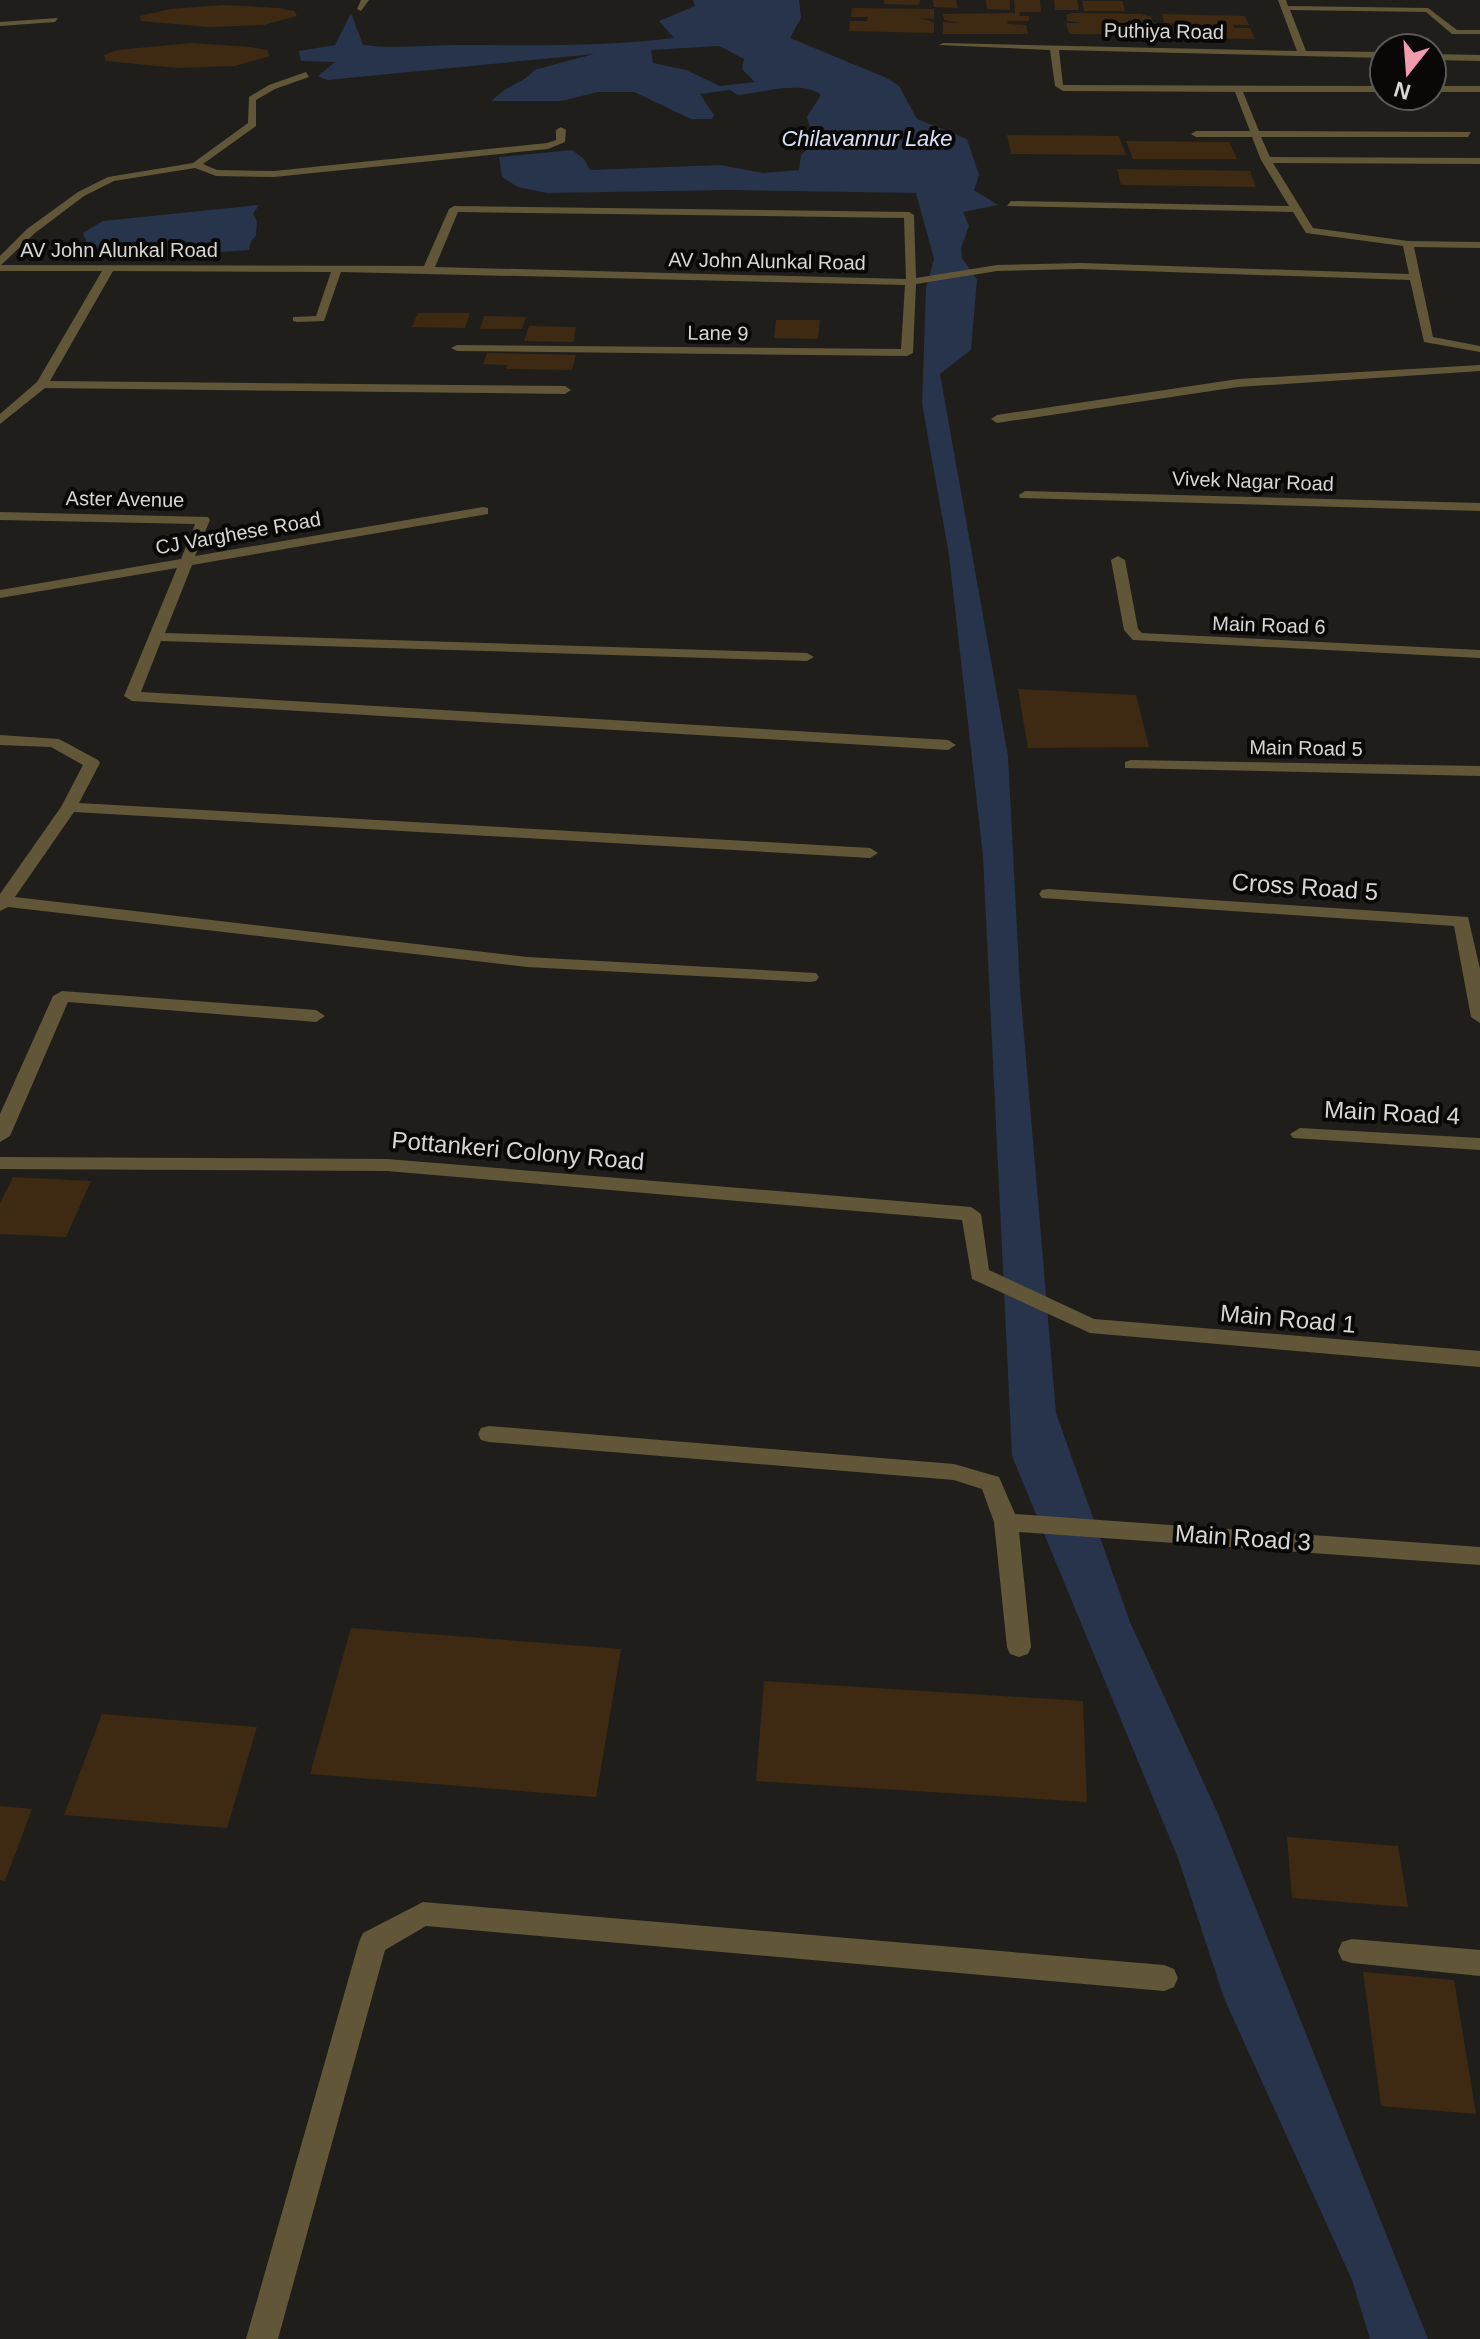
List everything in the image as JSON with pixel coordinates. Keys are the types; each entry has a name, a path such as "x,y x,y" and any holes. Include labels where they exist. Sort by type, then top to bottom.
{"street":[{"path":"361,9 365,0"},
{"path":"1302,52 1284,4 1428,10 1455,32 1480,32"},
{"path":"0,24 55,20"},
{"name":"Puthiya Road","path":"943,45 1368,54"},
{"path":"1054,47 1059,86 1063,88 1368,89"},
{"path":"1448,57 1480,58"},
{"path":"0,265 31,231 81,194 111,179 196,165 253,124 252,99 272,87 306,75"},
{"path":"1238,89 1266,160 1294,209 1314,234 1408,244 1480,245"},
{"path":"1448,89 1480,89"},
{"path":"196,165 216,173 289,172 548,146 560,142 561,130"},
{"path":"1196,134 1468,134"},
{"path":"1266,160 1480,161"},
{"path":"1011,204 1294,209"},
{"path":"428,270 454,209 909,215 911,282"},
{"path":"1408,244 1428,340 1480,349"},
{"name":"AV John Alunkal Road","path":"0,265 109,269 428,270 911,282 997,268 1081,266 1414,277"},
{"path":"29,403 109,269"},
{"path":"297,319 320,319 337,269"},
{"name":"Lane 9","path":"457,348 907,353 911,282"},
{"path":"997,419 1238,383 1480,368"},
{"path":"0,420 42,384 565,390"},
{"name":"Vivek Nagar Road","path":"1025,495 1480,507"},
{"name":"CJ Varghese Road","path":"0,594 483,511"},
{"name":"Aster Avenue","path":"0,516 203,520 185,563"},
{"name":"Main Road 6","path":"1118,560 1131,630 1138,637 1480,654"},
{"path":"185,563 132,696 948,745"},
{"path":"158,637 807,657"},
{"path":"0,740 54,742 92,763 69,807 2,903 527,962 810,977"},
{"name":"Main Road 5","path":"1131,765 1480,771"},
{"path":"69,807 870,853"},
{"name":"Cross Road 5","path":"1048,894 1462,921 1480,1017"},
{"path":"0,1136 62,996 316,1016"},
{"name":"Main Road 4","path":"1300,1134 1480,1144"},
{"name":"Pottankeri Colony Road","path":"0,1163 387,1165 971,1214 979,1274"},
{"name":"Main Road 1","path":"979,1274 1090,1326 1360,1352 1480,1359"},
{"path":"489,1434 954,1472 991,1483 1006,1522 1019,1647"},
{"name":"Main Road 3","path":"1006,1522 1480,1556"},
{"path":"262,2339 373,1942 423,1914 1164,1978"},
{"path":"1352,1951 1480,1963"}],"water":[{"name":"Chilavannur Lake","path":"693,0 799,0 801,18 790,38 887,78 899,86 917,119 967,139 979,175 974,190 998,205 963,212 969,226 961,248 962,258 977,280 971,350 940,374 1008,756 1020,988 1056,1413 1130,1622 1218,1814 1428,2339 1370,2339 1352,2280 1224,1998 1178,1858 1012,1456 983,856 949,555 922,404 926,288 934,259 916,193 727,190 547,193 518,187 502,177 499,157 572,150 584,159 590,170 720,165 763,173 799,170 801,155 814,142 807,117 821,95 804,88 738,95 730,90 700,94 714,115 712,119 691,119 634,92 598,92 561,101 492,101 534,70 594,54 327,80 318,76 335,62 301,61 299,51 335,45 351,13 363,45 566,45 674,38 659,21 695,6","holes":["719,46 744,59 742,69 755,82 720,86 686,70 653,63 651,50"]},
{"path":"259,205 253,214 257,221 256,236 249,250 117,259 88,246 83,233 103,221"}],"building":[{"path":"884,0 920,0 919,5 884,4"},
{"path":"933,0 956,0 958,8 934,7"},
{"path":"986,0 1010,0 1010,10 987,9"},
{"path":"1014,0 1040,0 1041,12 1019,12 1020,16 1029,16 1029,21 1007,21 1008,24 1026,25 1028,34 943,34 943,22 959,23 944,20 943,14 1015,13"},
{"path":"1054,0 1077,0 1079,10 1055,10"},
{"path":"1082,1 1122,1 1125,11 1084,11"},
{"path":"223,5 278,8 294,11 297,16 264,25 209,27 141,21 140,16 170,9"},
{"path":"852,8 934,9 934,19 919,18 934,22 934,33 849,31 850,21 867,21 868,17 851,17"},
{"path":"1141,14 1151,17 1153,22 1131,22 1132,25 1150,25 1153,35 1069,34 1066,23 1082,23 1067,21 1066,15"},
{"path":"1162,14 1245,16 1249,25 1233,25 1234,28 1250,28 1255,39 1168,37 1165,27 1182,27 1181,24 1164,23"},
{"path":"192,43 250,47 267,50 270,56 235,66 177,68 106,61 104,55 117,50"},
{"path":"1007,135 1119,136 1126,155 1011,154"},
{"path":"1126,141 1229,142 1237,159 1133,159"},
{"path":"1117,169 1250,171 1256,187 1121,185"},
{"path":"418,313 470,313 465,328 412,327"},
{"path":"484,316 526,317 522,329 480,329"},
{"path":"776,320 820,320 818,339 774,338"},
{"path":"529,326 576,327 573,342 524,341"},
{"path":"487,353 576,355 572,370 506,369 507,365 483,364"},
{"path":"1018,689 1136,695 1149,747 1028,748"},
{"path":"13,1177 91,1181 66,1237 0,1234 0,1203"},
{"path":"351,1628 621,1649 596,1797 310,1774"},
{"path":"764,1681 1083,1701 1087,1802 756,1781"},
{"path":"102,1714 257,1727 227,1828 64,1815"},
{"path":"0,1806 32,1809 5,1881 0,1880"},
{"path":"1287,1837 1398,1846 1408,1907 1292,1898"},
{"path":"1363,1972 1454,1980 1476,2114 1381,2106"}]}
